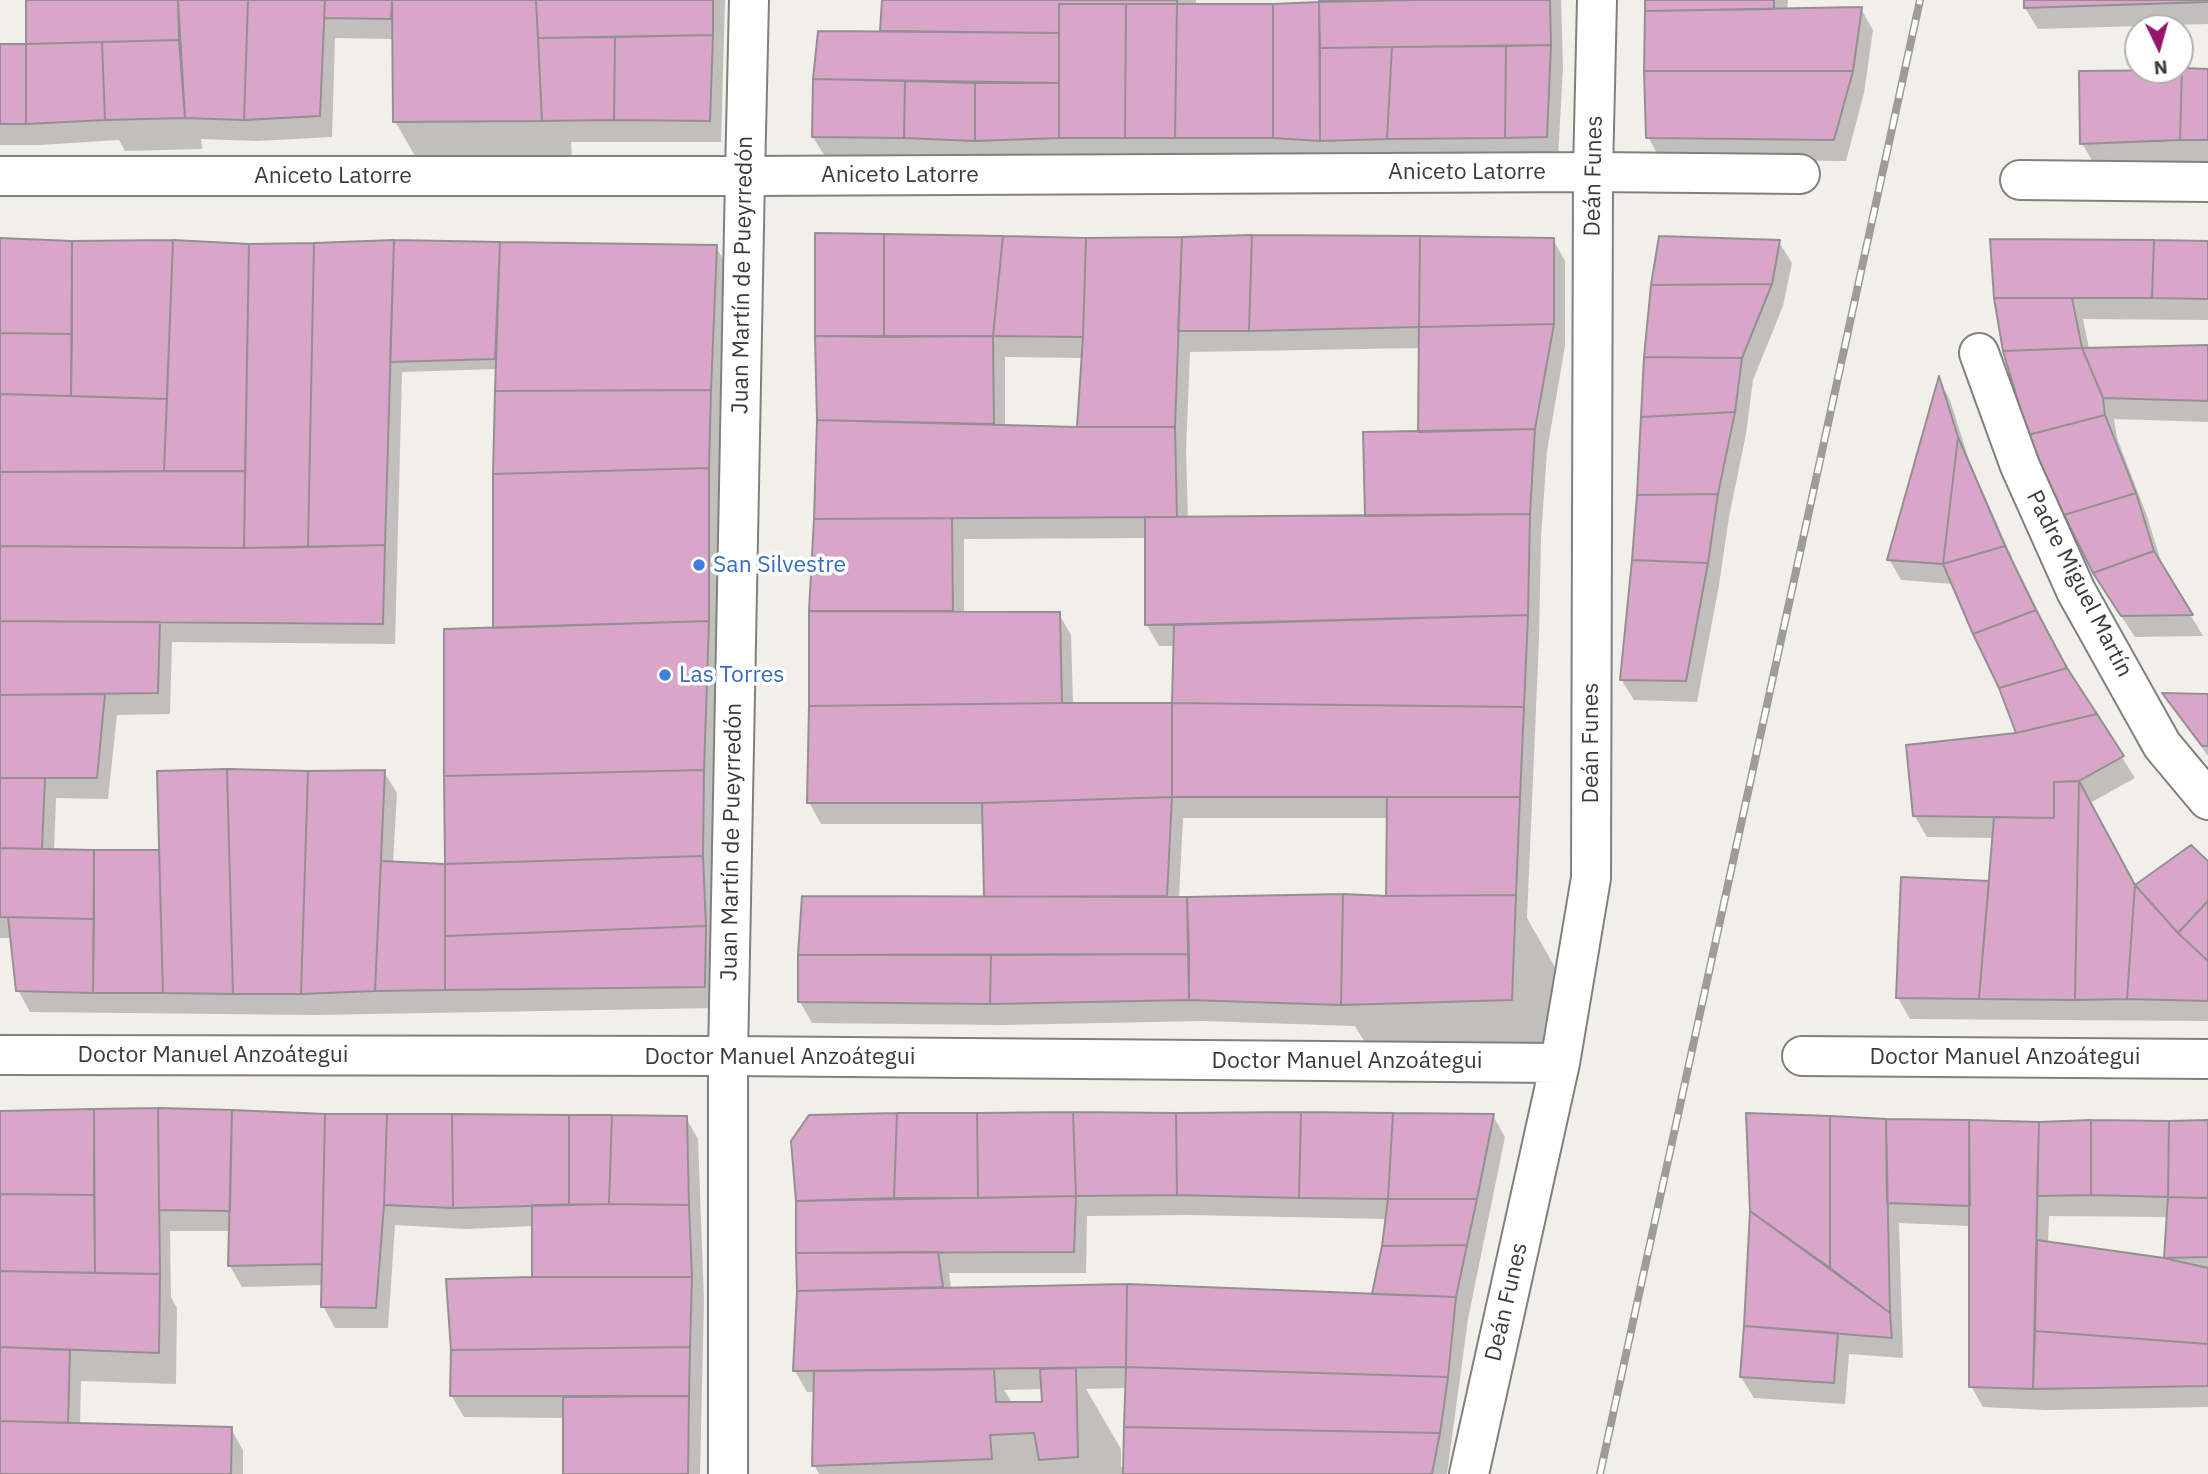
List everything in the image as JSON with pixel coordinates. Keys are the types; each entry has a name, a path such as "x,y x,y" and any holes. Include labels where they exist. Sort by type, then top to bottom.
{"street":[{"name":"Juan Martín de Pueyrredón","path":"728,1474 728,1056 749,0"},
{"name":"Deán Funes","path":"1469,1474 1560,1063 1591,878 1593,172 1597,0"},
{"name":"Aniceto Latorre","path":"0,176 1593,172 1800,174"},
{"path":"2020,180 2208,182"},
{"name":"Padre Miguel Martín","path":"1979,353 2020,466 2076,591 2162,745 2208,800"},
{"name":"Doctor Manuel Anzoátegui","path":"0,1055 728,1056 1560,1063"},
{"name":"Doctor Manuel Anzoátegui","path":"1802,1056 2208,1059"}],"building":[{"path":"26,0 178,0 179,40 26,44"},
{"path":"178,0 248,0 244,120 185,118"},
{"path":"248,0 325,0 320,116 244,120"},
{"path":"325,0 392,0 391,19 324,18"},
{"path":"392,0 536,0 542,121 393,122"},
{"path":"536,0 713,0 713,35 538,38"},
{"path":"882,0 1177,0 1177,4 1059,4 1059,33 880,31"},
{"path":"1319,0 1414,0 1319,2"},
{"path":"1550,0 1551,45 1320,48 1319,2"},
{"path":"1645,0 1774,0 1774,9 1645,11"},
{"path":"2024,0 2208,0 2208,2 2024,8"},
{"path":"1319,2 1320,141 1273,138 1273,4"},
{"path":"1059,4 1126,4 1125,138 1059,138"},
{"path":"1126,4 1177,4 1175,138 1125,138"},
{"path":"1177,4 1273,4 1273,138 1175,138"},
{"path":"1862,7 1853,71 1644,71 1645,11"},
{"path":"818,31 1059,33 1059,83 813,79"},
{"path":"713,35 710,121 614,120 615,37"},
{"path":"615,37 614,120 542,121 538,38"},
{"path":"179,40 185,118 105,120 102,42"},
{"path":"102,42 105,120 26,124 26,44"},
{"path":"0,44 26,44 26,124 0,124"},
{"path":"1551,45 1547,137 1505,138 1506,46"},
{"path":"1506,46 1505,138 1387,139 1392,47"},
{"path":"1392,47 1387,139 1320,141 1320,48"},
{"path":"2194,68 2208,69 2208,140 2180,140 2182,84 2194,84"},
{"path":"1644,71 1853,71 1834,140 1646,138"},
{"path":"2079,71 2124,71 2124,84 2182,84 2180,140 2080,144"},
{"path":"813,79 905,81 904,138 812,137"},
{"path":"905,81 975,83 975,141 904,138"},
{"path":"975,83 1059,83 1059,138 975,141"},
{"path":"815,233 884,234 884,337 815,336"},
{"path":"884,234 1003,236 993,336 884,337"},
{"path":"1252,235 1249,331 1178,331 1182,237"},
{"path":"1252,235 1420,236 1419,327 1249,331"},
{"path":"1003,236 1086,238 1083,337 993,336"},
{"path":"1420,236 1554,238 1554,324 1419,327"},
{"path":"1659,236 1780,240 1772,284 1651,285"},
{"path":"1182,237 1175,427 1077,427 1086,238"},
{"path":"0,238 72,241 72,334 0,333"},
{"path":"1990,239 2154,240 2152,298 1994,298"},
{"path":"173,240 249,244 245,471 164,471"},
{"path":"173,240 167,399 71,396 72,241"},
{"path":"394,240 500,242 495,359 390,362"},
{"path":"394,240 385,545 308,547 314,243"},
{"path":"2154,240 2208,241 2208,299 2152,298"},
{"path":"500,242 717,245 711,390 495,391"},
{"path":"314,243 308,547 244,548 249,244"},
{"path":"1772,284 1742,358 1644,357 1651,285"},
{"path":"1994,298 2072,298 2082,348 2003,351"},
{"path":"1554,324 1535,429 1418,432 1419,327"},
{"path":"0,333 72,334 71,396 0,394"},
{"path":"815,336 993,336 994,424 817,420"},
{"path":"2208,345 2208,401 2103,398 2082,348"},
{"path":"2082,348 2103,398 2105,415 2028,435 2003,351"},
{"path":"1644,357 1742,358 1735,412 1641,417"},
{"path":"1939,376 1958,437 1943,564 1887,560"},
{"path":"711,390 709,468 493,474 495,391"},
{"path":"0,394 167,399 164,471 0,472"},
{"path":"1735,412 1718,494 1637,495 1641,417"},
{"path":"2105,415 2136,493 2064,515 2028,435"},
{"path":"817,420 1175,427 1177,517 814,519"},
{"path":"1535,429 1530,514 1365,516 1363,432"},
{"path":"1958,437 2005,546 1943,564"},
{"path":"709,468 709,621 493,628 493,474"},
{"path":"245,471 244,548 0,546 0,472"},
{"path":"2136,493 2154,551 2093,573 2064,515"},
{"path":"1718,494 1708,563 1632,560 1637,495"},
{"path":"1530,514 1528,615 1145,625 1145,517"},
{"path":"952,518 953,611 809,611 814,519"},
{"path":"385,545 383,624 0,621 0,546 244,548"},
{"path":"2005,546 2036,610 1973,634 1943,564"},
{"path":"2154,551 2193,615 2121,616 2093,573"},
{"path":"1632,560 1708,563 1686,681 1620,680"},
{"path":"2036,610 2067,668 1999,688 1973,634"},
{"path":"809,611 1060,612 1062,703 809,706"},
{"path":"1528,615 1524,707 1172,703 1174,625"},
{"path":"0,621 160,622 158,693 0,695"},
{"path":"709,621 704,770 444,776 444,629"},
{"path":"2067,668 2097,714 2016,733 1999,688"},
{"path":"2162,693 2208,694 2208,746 2202,746"},
{"path":"105,694 97,778 0,778 0,695"},
{"path":"1172,703 1172,797 982,803 807,803 809,706"},
{"path":"1172,703 1524,707 1520,797 1172,797"},
{"path":"2097,714 2124,756 2079,781 2054,782 2054,818 1913,816 1906,745 2016,733"},
{"path":"227,769 308,771 301,994 233,994"},
{"path":"227,769 233,994 163,993 157,771"},
{"path":"385,770 375,991 301,994 308,771"},
{"path":"704,770 703,856 445,864 444,776"},
{"path":"0,778 45,778 42,849 0,848"},
{"path":"2079,781 2075,1000 1979,999 1994,817 2054,818 2054,782"},
{"path":"2079,781 2135,885 2127,999 2075,1000"},
{"path":"1172,797 1167,896 984,897 982,803"},
{"path":"1387,797 1520,797 1516,895 1386,896"},
{"path":"2191,845 2208,861 2208,901 2178,933 2135,885"},
{"path":"0,848 94,850 94,919 0,917"},
{"path":"94,850 159,850 163,993 93,993"},
{"path":"703,856 706,926 445,936 445,864"},
{"path":"381,861 445,864 445,990 375,991"},
{"path":"1901,877 1989,881 1979,999 1896,998"},
{"path":"2135,885 2178,933 2208,961 2208,1001 2127,999"},
{"path":"1343,894 1516,895 1512,1000 1341,1005"},
{"path":"1343,894 1341,1005 1189,1000 1187,897"},
{"path":"802,896 1187,897 1189,954 798,955"},
{"path":"2208,901 2208,961 2178,933"},
{"path":"8,917 94,919 93,993 16,991"},
{"path":"706,926 705,987 445,990 445,936"},
{"path":"1189,954 1189,1000 990,1004 991,955"},
{"path":"798,955 991,955 990,1004 798,1002"},
{"path":"158,1108 160,1274 95,1273 94,1109"},
{"path":"158,1108 232,1110 230,1211 159,1210"},
{"path":"94,1109 94,1195 0,1194 0,1111"},
{"path":"232,1110 325,1114 322,1264 228,1266"},
{"path":"1073,1112 1176,1113 1177,1195 1076,1196"},
{"path":"1073,1112 1076,1196 978,1198 977,1113"},
{"path":"1301,1112 1393,1113 1388,1199 1299,1198"},
{"path":"1301,1112 1299,1198 1177,1195 1176,1113"},
{"path":"897,1113 977,1113 978,1198 894,1198"},
{"path":"897,1113 894,1198 796,1201 791,1141 809,1115"},
{"path":"1393,1113 1494,1114 1477,1199 1388,1199"},
{"path":"1746,1113 1830,1116 1830,1268 1750,1211"},
{"path":"325,1114 387,1114 384,1205 376,1308 321,1307"},
{"path":"387,1114 452,1114 453,1208 384,1205"},
{"path":"452,1114 569,1115 569,1205 453,1208"},
{"path":"569,1115 612,1115 609,1204 569,1205"},
{"path":"612,1115 687,1116 689,1205 609,1204"},
{"path":"1830,1116 1886,1119 1890,1313 1830,1268"},
{"path":"1886,1119 1969,1120 1970,1206 1887,1203"},
{"path":"1969,1120 2039,1122 2033,1389 1969,1387"},
{"path":"2091,1120 2091,1195 2037,1196 2039,1122"},
{"path":"2091,1120 2169,1121 2168,1197 2091,1195"},
{"path":"2208,1120 2208,1198 2168,1197 2169,1121"},
{"path":"0,1194 94,1195 95,1273 0,1271"},
{"path":"1076,1196 1074,1252 796,1253 796,1201"},
{"path":"2168,1197 2208,1198 2208,1257 2164,1258"},
{"path":"1388,1199 1477,1199 1467,1245 1382,1246"},
{"path":"532,1205 689,1205 692,1277 532,1277"},
{"path":"1750,1211 1890,1313 1892,1338 1744,1326"},
{"path":"2037,1240 2164,1258 2208,1268 2208,1344 2035,1331"},
{"path":"1467,1245 1456,1297 1372,1294 1382,1246"},
{"path":"938,1252 943,1287 797,1291 796,1253"},
{"path":"0,1271 160,1274 159,1353 0,1347"},
{"path":"692,1277 690,1347 451,1350 446,1279"},
{"path":"1127,1284 1126,1367 793,1371 797,1291"},
{"path":"1127,1284 1456,1297 1448,1377 1126,1367"},
{"path":"1744,1326 1838,1333 1834,1383 1740,1377"},
{"path":"2035,1331 2208,1344 2208,1386 2033,1389"},
{"path":"0,1347 70,1350 68,1423 0,1421"},
{"path":"690,1347 689,1396 450,1396 451,1350"},
{"path":"1126,1367 1448,1377 1440,1433 1124,1427"},
{"path":"1076,1368 1078,1457 1039,1460 1034,1433 990,1435 992,1459 812,1466 814,1371 994,1369 996,1402 1042,1402 1040,1369"},
{"path":"689,1396 688,1474 563,1474 563,1397"},
{"path":"0,1421 232,1427 231,1474 0,1474"},
{"path":"1124,1427 1440,1433 1432,1474 1123,1474"}],"railway":[{"path":"1600,1474 1920,0"}],"place":[{"name":"San Silvestre","path":"699,565"},
{"name":"Las Torres","path":"665,675"}]}
